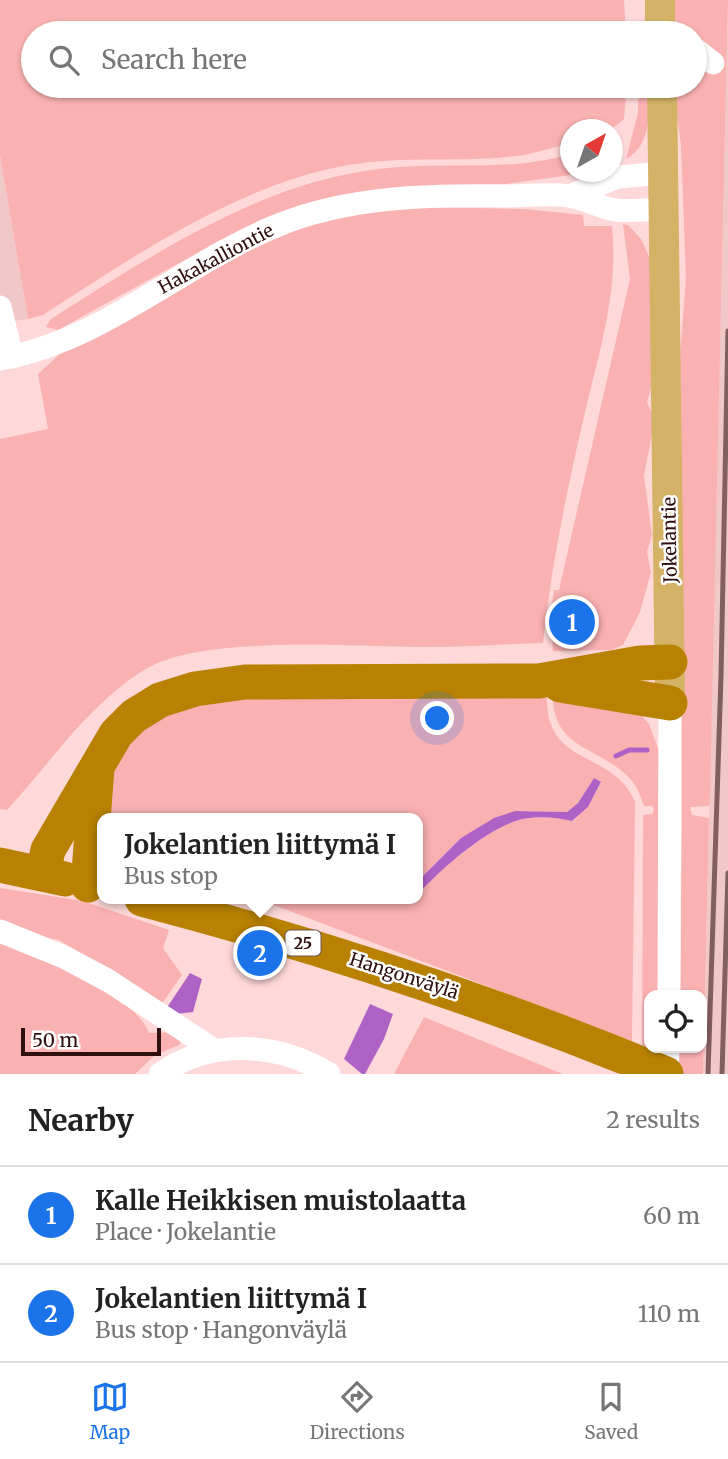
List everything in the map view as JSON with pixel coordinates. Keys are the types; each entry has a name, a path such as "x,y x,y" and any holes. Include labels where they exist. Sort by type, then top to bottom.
{"highway":[{"path":"540,681 640,663 670,662"},
{"path":"43,873 48,849 116,734 134,716 160,700 195,689 245,682 540,681 670,703"},
{"path":"0,865 95,886 97,768"},
{"name":"Hangonväylä","path":"159,904 390,970 583,1040 666,1074"}],"main road":[{"path":"660,0 660,21"},
{"name":"Jokelantie","path":"662,98 670,703"}],"street":[{"path":"707,59 713,64"},
{"name":"Hakakalliontie","path":"569,196 618,177 663,173"},
{"name":"Hakakalliontie","path":"6,358 97,323 234,246 277,225 317,212 362,202 415,197 569,196 617,210 663,209"},
{"path":"0,307 6,358"},
{"name":"Jokelantie","path":"669,990 670,703"},
{"path":"0,931 64,957 110,981 169,1024 182,1028 214,1050"},
{"path":"160,1074 181,1061 214,1050 278,1051 304,1059 329,1074"},
{"path":"666,1074 668,1053"}],"shaded area":[{"path":"0,0 624,0 625,21 21,21 21,98 626,98 623,120 560,119 560,146 524,155 361,163 299,177 260,191 184,228 43,315 28,319 0,155"},
{"path":"671,0 728,0 710,794 709,806 690,807 692,815 709,818 705,990 680,990 682,813 678,381 686,279 681,145 675,98 707,98 707,21 672,21"},
{"path":"728,6 728,1074 710,1074 703,1071 703,1053 707,1053 705,990"},
{"path":"638,98 650,98 645,136 641,145 626,159 638,113"},
{"path":"0,155 28,319 0,323"},
{"path":"560,157 560,176 506,184 380,189 304,205 201,251 58,330 46,327 51,319 167,248 249,206 291,189 379,169 499,165"},
{"path":"432,207 524,209 583,215 584,226 612,226 613,276 610,300 565,504 543,643 432,647 283,645 204,651 170,658 144,670 105,700 71,735 7,810 0,809 0,439 48,429 38,374 62,352 187,281 284,234 330,220 373,212"},
{"path":"623,224 628,225 641,239 651,261 653,380 647,403 655,418 644,476 652,535 647,552 651,572 640,612 623,645 611,650 553,651 550,619 554,590 559,590 630,279"},
{"path":"311,695 547,698 550,720 557,736 569,748 612,773 625,785 635,802 632,1041 271,904 423,904 423,888 455,859 500,828 534,817 573,821 588,807 601,783 594,778 578,803 567,812 515,811 494,819 461,838 423,876 423,813 108,813 114,770 127,745 146,726 170,713 198,705 256,697"},
{"path":"553,699 641,715 649,724 660,754 660,990 644,990 644,1046 643,815 652,814 654,810 652,806 644,806 636,787 621,770 571,739 556,716"},
{"path":"594,778 601,782 588,807 572,821 534,817 515,821 469,848 423,889 423,876 461,838 494,818 515,811 567,812 578,803"},
{"path":"0,888 83,901 169,930 163,948 182,975 161,1005 59,940 0,930"},
{"path":"0,942 39,956 105,989 139,1017 149,1033 177,1032 182,1037 179,1045 155,1055 135,1074 0,1074"},
{"path":"190,973 202,979 193,1012 175,1014 166,1009"},
{"path":"370,1004 393,1014 384,1039 365,1074 362,1074 344,1059"},
{"path":"424,1017 563,1074 394,1074"},
{"path":"679,1053 703,1053 703,1074 678,1074"}],"waterway":[{"path":"616,756 629,750 647,750"}],"railway":[{"path":"708,1074 721,676 728,331"},
{"path":"722,1074 728,873"}],"place":[{"name":"Kalle Heikkisen muistolaatta","path":"572,622"},
{"name":"Jokelantien liittymä I","path":"260,953"}]}
